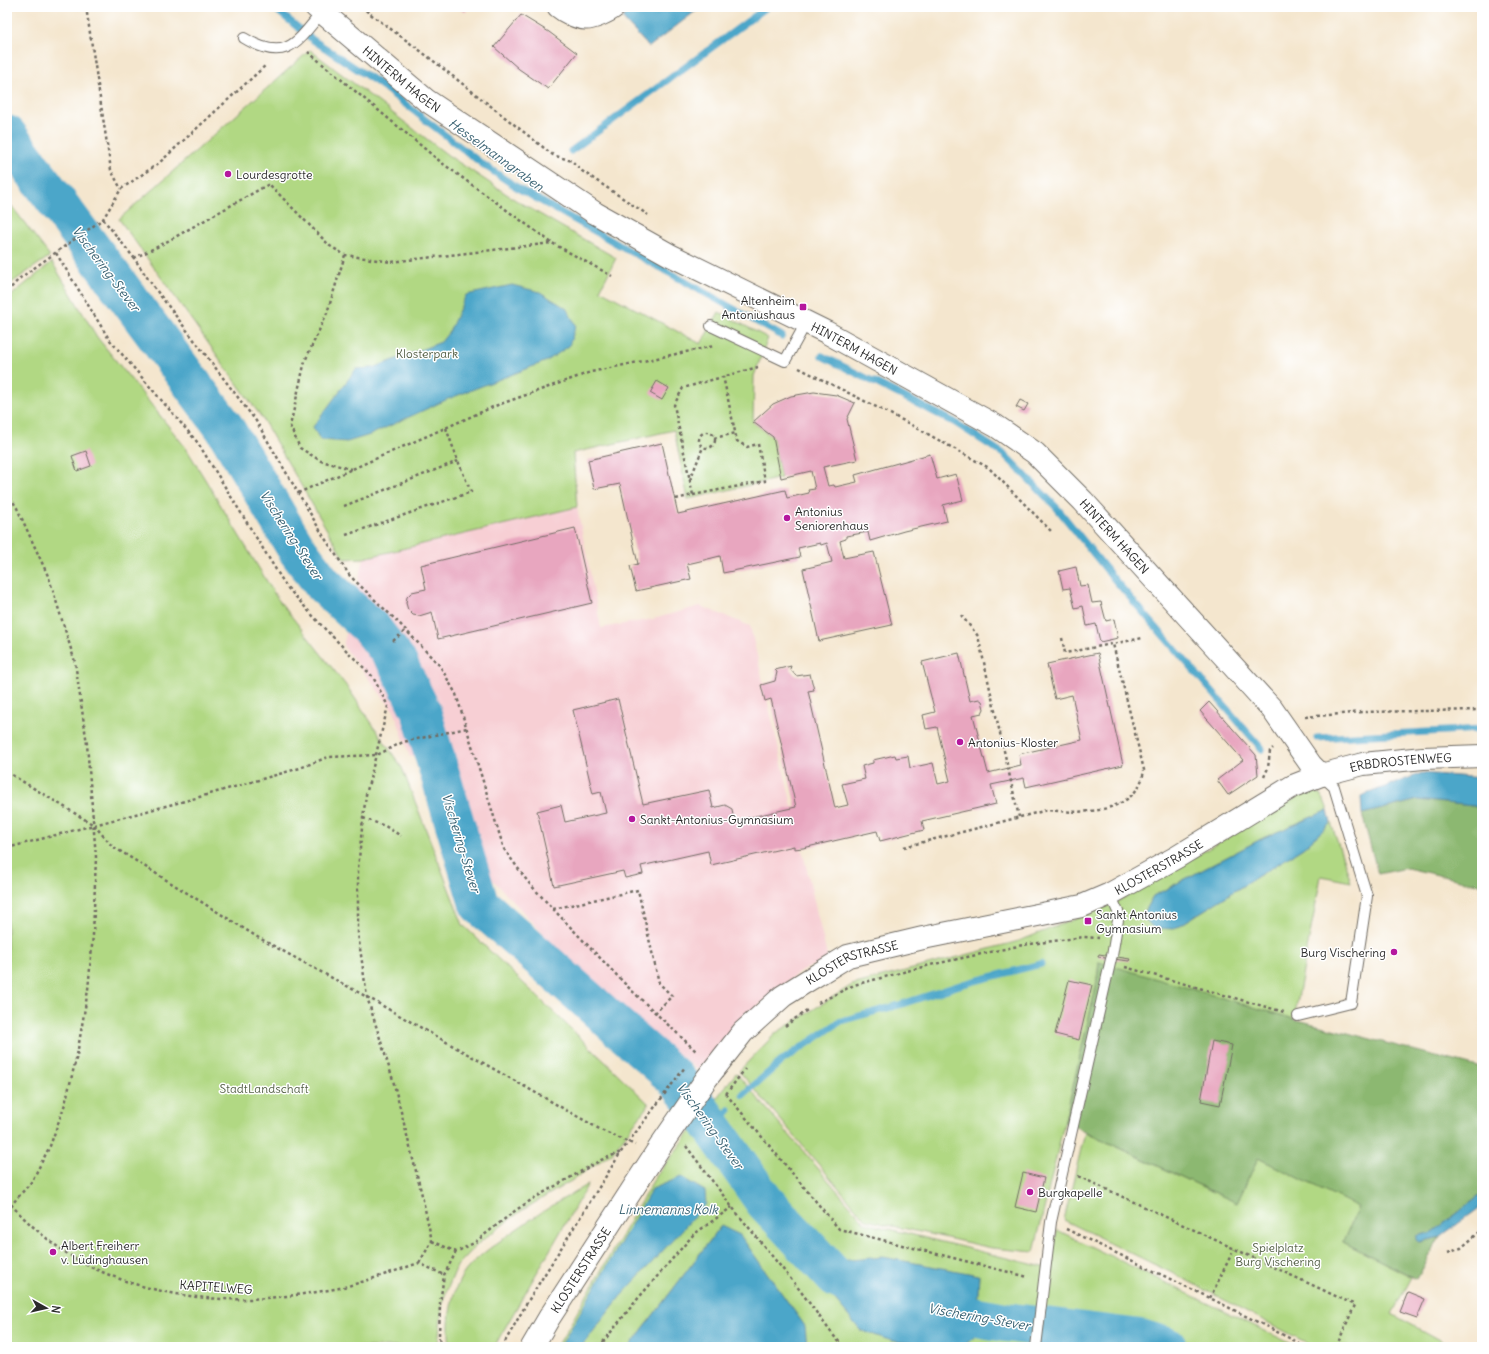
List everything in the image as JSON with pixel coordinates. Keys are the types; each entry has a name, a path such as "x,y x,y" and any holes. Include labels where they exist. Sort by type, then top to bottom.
{"street":[{"path":"558,7 565,12 585,20 610,12 615,7"},
{"name":"HINTERM HAGEN","path":"319,13 426,100 595,213 670,255 826,332 996,426 1035,453 1083,501 1272,709 1311,765 1321,775"},
{"name":"ERBDROSTENWEG","path":"1321,775 1364,764 1423,758 1482,756"},
{"name":"KLOSTERSTRASSE","path":"532,1347 549,1318 655,1154 707,1078 743,1032 783,996 848,956 922,938 1082,906 1110,894 1177,857 1293,786 1321,775"}],"lane":[{"path":"244,38 259,46 280,50 298,40 319,13"},
{"path":"711,326 785,361 806,323"},
{"path":"1298,1016 1351,1003 1367,896 1334,787 1321,775"},
{"path":"1036,1347 1051,1222 1116,938 1119,914 1110,894"}],"path":[{"path":"86,7 111,170 121,189"},
{"path":"298,40 442,163 552,243 612,276"},
{"path":"7,292 20,278 103,219 121,189 160,163 280,50"},
{"path":"134,258 159,246 269,184 330,246 345,255 391,262 552,243"},
{"path":"103,219 256,421 324,537 350,576 406,630 440,666 456,694 504,849 528,882 553,909 628,987 697,1052"},
{"path":"56,253 109,339 198,444 286,586 322,628 373,677 388,706 362,818 358,869 358,934 368,997 395,1088 432,1241 419,1263 444,1275"},
{"path":"345,255 327,313 305,361 290,426 300,448 321,461 352,469"},
{"path":"298,493 495,406 591,372 742,340"},
{"path":"693,495 674,405 683,388 723,376 785,361 906,422 989,468 1051,530"},
{"path":"676,499 765,481 758,444 747,447 737,441 723,376"},
{"path":"346,534 471,492 446,428"},
{"path":"708,432 712,434 714,438 712,446 708,448 703,447 700,444 700,436 704,433 708,432"},
{"path":"714,438 736,433"},
{"path":"690,480 703,447"},
{"path":"344,506 458,461"},
{"path":"7,492 18,508 49,578 75,662 87,744 96,857 93,935 88,990 77,1055 65,1104 50,1146 32,1180 12,1206 7,1210"},
{"path":"961,615 978,636 1019,817"},
{"path":"393,641 406,630"},
{"path":"1062,638 1065,653 1143,638"},
{"path":"904,847 1047,810 1071,812 1104,809 1121,803 1131,796 1140,784 1144,770 1113,644"},
{"path":"1304,718 1363,712 1482,710"},
{"path":"7,848 300,768 328,758 377,755 403,742 467,728"},
{"path":"1263,780 1268,768 1270,750 1290,735"},
{"path":"7,772 94,825 112,846 259,938 368,997 603,1131 655,1154"},
{"path":"362,818 385,826 401,836"},
{"path":"553,909 638,890 659,983 672,996 655,1013"},
{"path":"780,1031 812,1005 854,985 930,965 1023,945 1084,937 1116,938"},
{"path":"1111,959 1298,1016"},
{"path":"502,1347 528,1301 621,1152 656,1104 688,1064"},
{"path":"745,1068 726,1094 839,1229 1044,1281"},
{"path":"689,1149 732,1207 844,1347"},
{"path":"440,1347 440,1316 444,1275 456,1252 474,1243 516,1210 601,1160 621,1152"},
{"path":"1063,1170 1355,1305 1336,1347"},
{"name":"KAPITELWEG","path":"7,1200 37,1230 63,1251 99,1271 138,1285 179,1294 212,1298 247,1299 287,1296 336,1288 368,1280 419,1263"},
{"path":"599,1347 635,1302 693,1235 732,1207"},
{"path":"1051,1222 1210,1298 1307,1347"},
{"path":"1448,1253 1461,1248 1482,1230"},
{"path":"432,1241 456,1252"},
{"path":"1210,1298 1234,1249"}],"shaded area":[{"name":"Sankt-Antonius-Gymnasium","path":"577,507 601,628 653,619 700,606 750,626 828,960 802,970 755,1008 698,1070 581,974 493,880 440,749 410,757 394,711 343,646 364,558"}],"green space":[{"name":"Klosterpark","path":"310,50 449,156 517,201 616,258 600,290 701,344 719,312 768,338 754,376 753,422 773,437 781,478 688,499 674,430 573,453 577,507 364,558 344,559 262,418 119,219"},
{"path":"7,200 50,256 7,286"},
{"name":"StadtLandschaft","path":"52,262 97,337 186,448 277,598 348,688 402,768 463,925 649,1104 612,1153 571,1181 521,1211 480,1242 457,1266 443,1300 438,1343 439,1347 7,1347 7,305 13,294"},
{"path":"1315,791 1323,798 1328,810 1263,838 1153,896 1142,915 1174,929 1303,848 1331,823 1351,882 1321,876 1294,1019 1099,963 1096,987 1034,1252 992,1248 866,1220 739,1071 776,1033 852,985 1019,941 1113,904 1306,792"},
{"path":"1418,800 1482,807 1482,885 1407,868 1378,874 1362,814"},
{"path":"1099,962 1294,1019 1482,1068 1482,1194 1433,1232 1417,1236 1420,1242 1440,1237 1417,1279 1343,1242 1358,1207 1258,1158 1237,1203 1065,1122 1096,987"},
{"path":"736,1073 865,1223 1051,1269 1057,1230 1298,1347 962,1347 982,1331 1002,1337 977,1308 979,1275 941,1269 892,1341 949,1347 807,1347 804,1326 774,1285 721,1226 629,1347 557,1347 654,1179"},
{"name":"Spielplatz Burg Vischering","path":"1085,1132 1237,1203 1258,1158 1358,1207 1343,1242 1412,1277 1392,1314 1452,1347 1315,1347 1188,1281 1064,1220"},
{"path":"588,1184 494,1347 450,1347 449,1320 452,1301 462,1276 470,1266 490,1248 511,1233 543,1211"}],"water":[{"path":"634,7 701,7 649,47 622,18"},
{"path":"512,285 540,292 566,308 576,325 569,346 547,361 448,399 370,435 347,442 320,440 313,427 356,369 373,368 441,342 449,332 466,295"},
{"path":"1422,773 1482,778 1482,807 1418,800 1362,814 1361,796"},
{"path":"1328,810 1331,823 1303,848 1174,929 1153,928 1142,915 1153,896 1263,838"},
{"name":"Linnemanns Kolk","path":"681,1177 705,1191 706,1204 620,1297 581,1347 560,1347 652,1189"},
{"path":"1482,1194 1482,1206 1440,1237 1420,1242 1417,1240 1417,1236 1433,1232"},
{"path":"721,1226 740,1235 805,1326 807,1347 629,1347"},
{"path":"883,1257 979,1275 977,1308 1006,1310 1002,1337 982,1331 962,1347 949,1347 892,1341 860,1330 833,1298 838,1261"}],"building":[{"path":"456,7 469,7 465,12"},
{"path":"521,15 549,32 577,53 548,89 519,69 494,47"},
{"path":"657,381 669,388 662,400 650,393"},
{"name":"Antonius Seniorenhaus","path":"814,392 836,395 855,403 847,419 857,460 823,467 828,486 834,485 835,487 857,482 855,475 930,454 937,479 956,474 963,500 943,505 947,521 870,541 868,532 846,536 846,539 840,541 844,558 874,552 892,625 819,641 803,569 832,562 827,543 798,548 800,557 723,573 720,556 687,564 691,579 636,591 630,566 638,564 620,484 594,489 588,460 662,443 678,514 785,490 787,498 809,493 808,490 815,489 811,471 781,478 773,437 753,422 773,404 791,396"},
{"path":"1020,400 1028,404 1024,411 1016,407"},
{"path":"86,451 91,466 77,471 72,456"},
{"path":"575,528 592,603 438,639 432,612 419,616 413,615 408,610 406,603 407,597 412,592 426,589 421,565"},
{"path":"1076,567 1080,586 1088,585 1092,603 1101,602 1106,621 1114,619 1118,638 1100,642 1096,624 1087,626 1083,606 1075,608 1070,588 1063,589 1059,571"},
{"path":"959,653 970,701 979,699 982,701 984,709 982,713 973,715 988,773 1021,765 1019,754 1082,740 1072,695 1055,699 1047,664 1098,653 1123,765 1026,787 1024,778 991,785 996,804 922,821 924,830 880,841 877,831 803,848 794,849 794,846 711,865 708,851 641,866 643,874 625,878 623,871 554,886 537,811 561,805 565,822 606,813 601,792 593,794 573,710 618,699 643,804 709,790 713,808 725,805 732,809 733,816 729,822 796,807 771,699 765,701 761,685 775,681 777,672 775,670 791,666 790,669 796,676 810,674 814,690 808,691 835,808 848,805 842,784 865,779 862,766 873,763 873,760 895,755 896,758 908,756 910,768 933,763 938,784 950,781 937,727 926,729 923,715 935,712 922,662"},
{"path":"1209,702 1256,755 1258,775 1228,795 1217,780 1243,760 1200,711"},
{"path":"1099,954 1130,959 1129,961 1098,957"},
{"path":"1069,980 1092,985 1079,1040 1055,1034"},
{"path":"1212,1041 1232,1045 1220,1105 1201,1101"},
{"name":"Burgkapelle","path":"1023,1173 1044,1178 1036,1212 1015,1207"},
{"path":"1408,1292 1425,1299 1417,1318 1400,1312"}],"waterway":[{"name":"Hesselmanngraben","path":"273,7 313,40 378,83 481,163 521,190 782,336"},
{"name":"Hesselmanngraben","path":"571,151 767,7"},
{"name":"Vischering-Stever","path":"7,135 224,427 298,551 322,583 372,629 396,660 421,711 479,904 674,1077 696,1104 765,1202 836,1278 885,1300"},
{"path":"822,356 954,422 1005,455 1057,508 1114,579 1262,749"},
{"path":"1317,738 1482,729"},
{"path":"743,1095 783,1060 841,1021 899,1005 963,984 1041,964"},
{"path":"713,1128 729,1110"},
{"name":"Vischering-Stever","path":"950,1312 1005,1322 1141,1339 1167,1347"}],"place":[{"name":"Lourdesgrotte","path":"228,174"},
{"name":"Altenheim Antoniushaus","path":"803,307"},
{"name":"Antonius Seniorenhaus","path":"787,518"},
{"name":"Antonius-Kloster","path":"960,742"},
{"name":"Sankt-Antonius-Gymnasium","path":"632,819"},
{"name":"Sankt Antonius Gymnasium","path":"1088,921"},
{"name":"Burg Vischering","path":"1394,952"},
{"name":"Burgkapelle","path":"1030,1192"},
{"name":"Albert Freiherr v. Lüdinghausen","path":"53,1252"}]}
